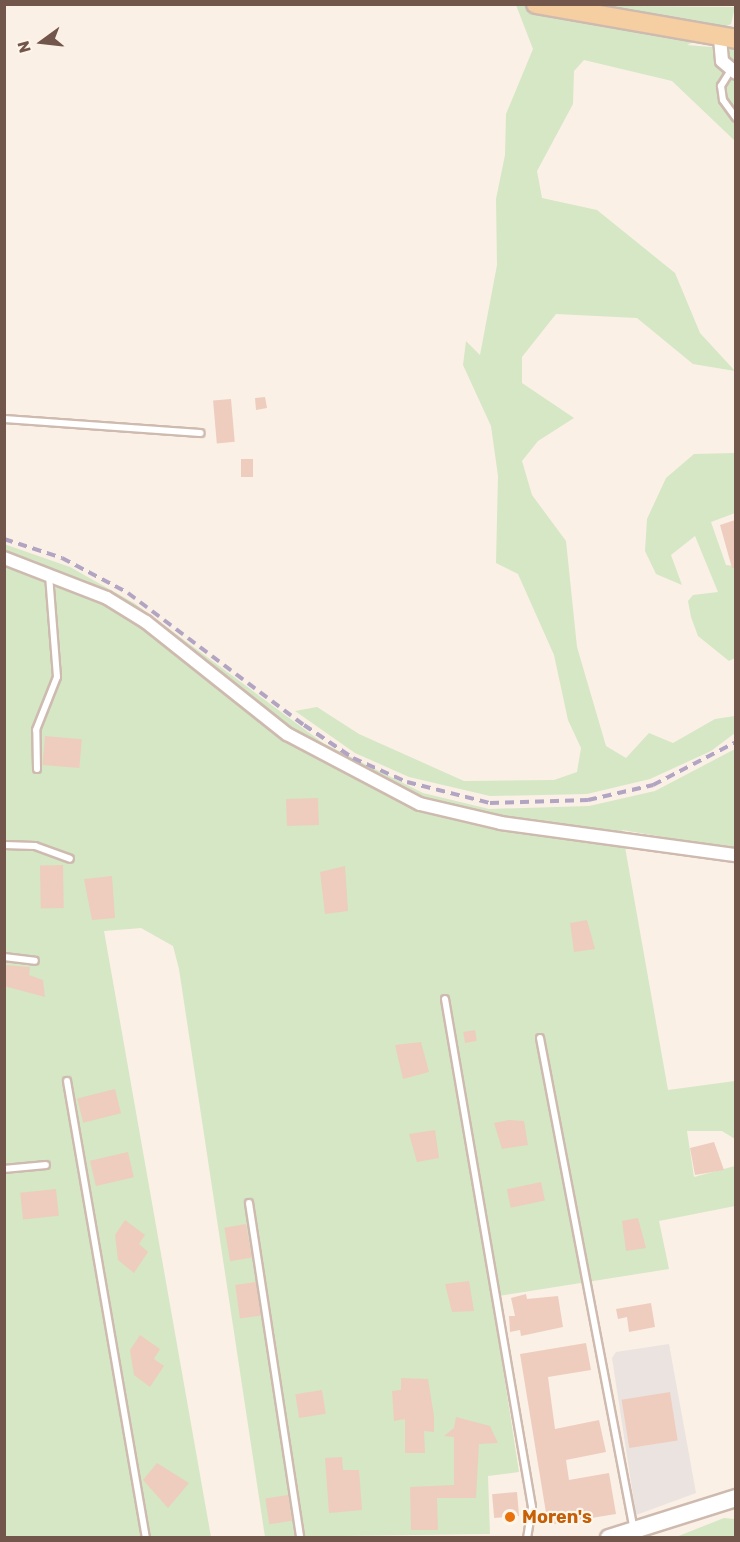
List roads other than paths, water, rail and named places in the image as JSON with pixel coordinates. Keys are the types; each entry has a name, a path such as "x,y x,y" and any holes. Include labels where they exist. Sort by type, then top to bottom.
{"main road":[{"path":"536,4 728,39"},
{"path":"609,1538 635,1535 735,1498"}],"street":[{"path":"728,39 722,61 733,71"},
{"path":"4,558 49,572 146,622 287,734 420,804 501,823 735,855"}],"lane":[{"path":"733,71 722,93 735,118"},
{"path":"4,419 201,433"},
{"path":"37,768 36,730 57,677 49,572"},
{"path":"4,845 35,846 70,859"},
{"path":"4,957 35,961"},
{"path":"445,999 532,1507 527,1538"},
{"path":"540,1038 635,1535"},
{"path":"66,1081 146,1538"},
{"path":"4,1169 46,1165"},
{"path":"249,1203 300,1538"}],"railway":[{"path":"4,539 62,558 128,593 304,725 353,758 407,782 490,803 588,800 653,785 736,742"}],"place":[{"name":"Moren's","path":"510,1517"}]}
